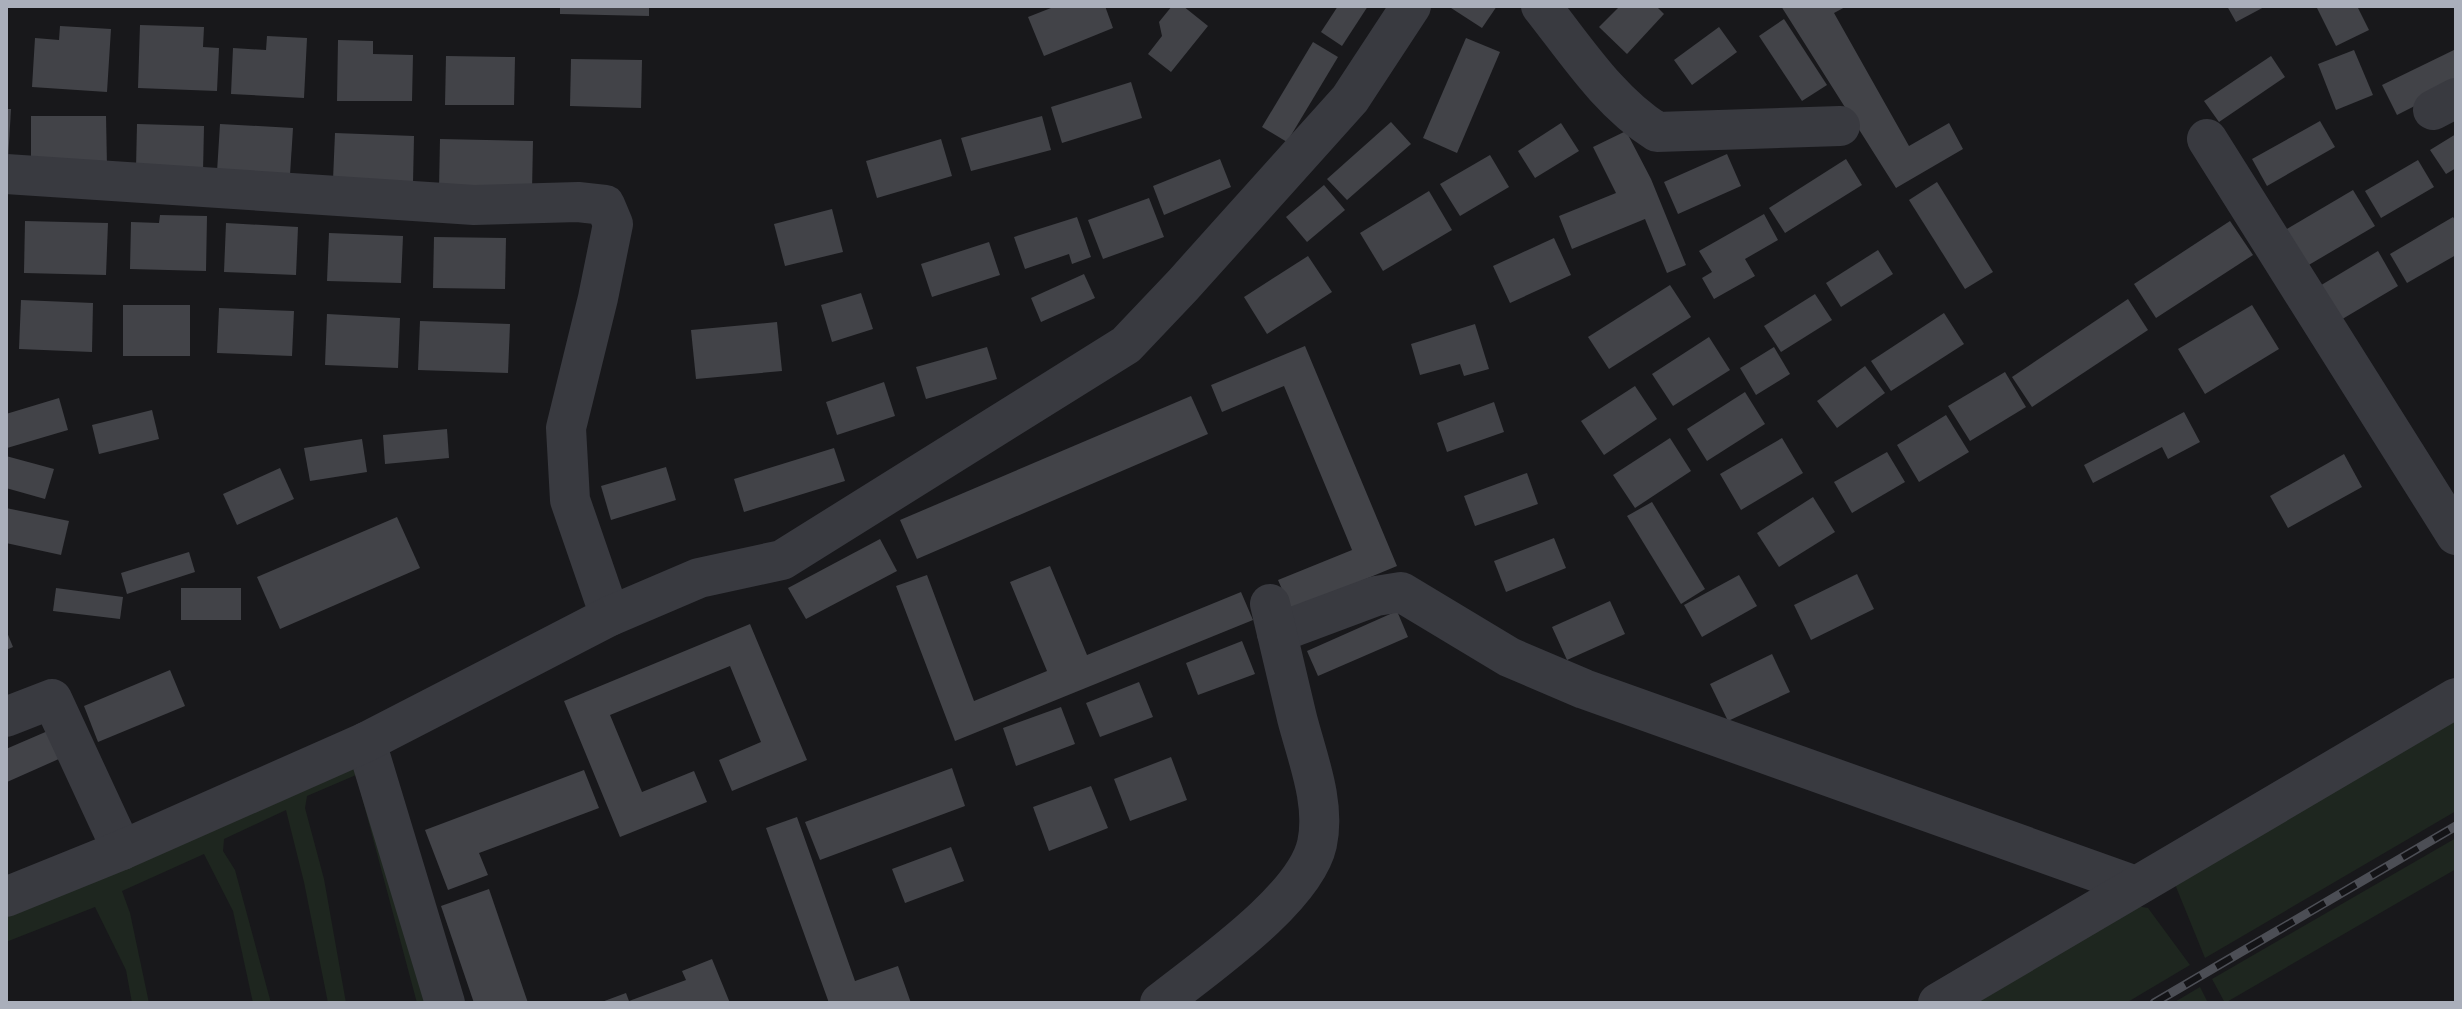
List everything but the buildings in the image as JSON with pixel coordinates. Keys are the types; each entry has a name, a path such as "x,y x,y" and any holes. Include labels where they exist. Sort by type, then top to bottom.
{"street":[{"path":"6,897 122,850 366,742 610,616 699,578 782,560 1126,345 1350,99 1411,6"},
{"path":"1541,6 1618,102 1657,132 1840,126"},
{"path":"2207,139 2456,535"},
{"path":"6,174 474,205 578,202 605,205 613,224 566,428 570,500 610,616"},
{"path":"1160,1003 1247,933 1292,892 1309,866 1317,844 1318,799 1273,619 1401,592 1509,657 1584,689 2136,886"},
{"path":"1938,1003 2456,698"},
{"path":"6,717 52,699 122,850"},
{"path":"366,742 445,1003"}],"shaded area":[{"path":"2456,711 2456,811 2205,958 2172,877"},
{"path":"359,756 430,1003 417,1003 356,775 307,796 305,808 324,879 346,1003 328,1003 286,810 224,839 223,851 235,870 271,1003 253,1003 233,911 204,854 122,891 130,913 149,1003 132,1003 126,970 95,907 6,942 6,911"},
{"path":"2456,838 2456,869 2225,1003 2212,979"},
{"path":"2136,906 2148,908 2190,965 2126,1003 1972,1003"},
{"path":"2200,987 2208,1003 2173,1003"}],"railway":[{"path":"2154,1003 2456,826"}]}
